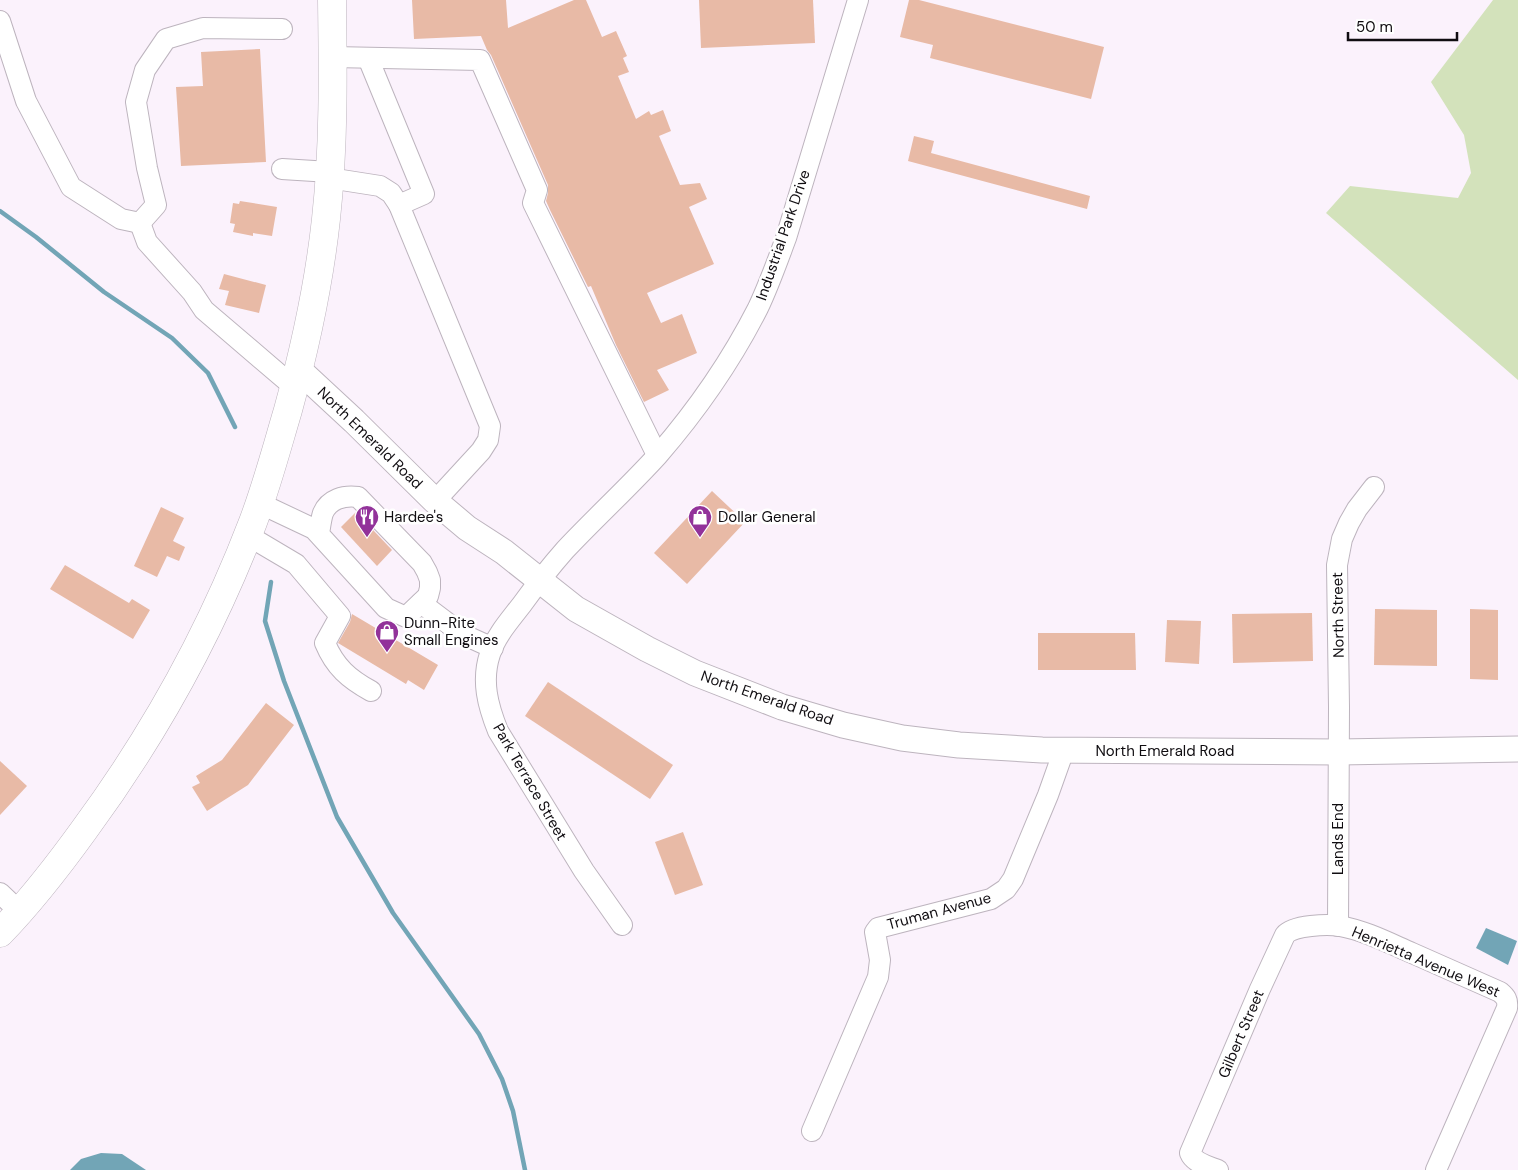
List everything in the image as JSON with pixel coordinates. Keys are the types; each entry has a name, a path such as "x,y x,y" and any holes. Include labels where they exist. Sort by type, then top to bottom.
{"highway":[{"path":"0,933 54,871 100,808 149,735 184,673 224,592 259,503 273,462 296,379 314,294 326,222 330,175 333,57 332,0"}],"main road":[{"name":"North Emerald Road","path":"296,379 354,421 435,500 467,528 504,552 576,608 647,649 696,673 782,707 843,725 902,738 959,745 1042,750 1339,752 1518,749"}],"street":[{"name":"Industrial Park Drive","path":"541,580 564,551 657,455 686,420 727,363 758,307 772,276 788,228 858,0"},
{"path":"0,21 26,101 71,187 122,219 140,222"},
{"path":"140,222 156,205 147,168 136,102 145,70 166,40 203,28 282,29"},
{"path":"333,57 480,60 537,190 534,203 657,455"},
{"path":"368,58 424,194 399,205"},
{"path":"282,169 330,175 380,186 391,193 399,205 490,426 488,440 481,451 435,500"},
{"path":"140,222 147,242 192,292 204,310 296,379"},
{"name":"North Street","path":"1339,752 1338,555 1349,523 1374,487"},
{"path":"259,503 314,529 386,608 406,617 428,596 430,580 422,563 358,497 350,496 330,503 323,514 319,534"},
{"path":"247,535 296,564 340,616 325,643 331,657 342,670 356,683 371,691"},
{"name":"Park Terrace Street","path":"541,580 503,630 493,648 487,668 486,695 498,731 510,754 584,871 622,925"},
{"path":"421,603 462,634 493,648"},
{"name":"Truman Avenue","path":"812,1131 878,977 880,960 875,932 878,928 991,898 1006,889 1017,871 1064,750"},
{"name":"Lands End","path":"1338,926 1339,752"},
{"path":"0,893 20,912"},
{"name":"Gilbert Street","path":"1218,1170 1196,1161 1190,1153 1285,935 1288,931 1301,927 1338,926"},
{"name":"Henrietta Avenue West","path":"1338,926 1368,934 1500,992 1508,1001 1507,1008 1436,1170"}],"green space":[{"path":"1493,0 1518,0 1518,380 1326,213 1350,186 1458,198 1471,173 1464,135 1431,82"}],"water":[{"path":"1486,928 1517,941 1508,965 1476,948"},
{"path":"101,1153 122,1154 146,1170 70,1170 81,1159"}],"building":[{"path":"412,0 506,0 508,28 574,0 586,0 602,37 616,31 627,56 623,58 629,72 618,76 636,119 649,111 651,115 663,110 671,131 659,136 680,185 700,183 707,199 689,207 714,264 647,293 661,323 682,314 697,353 657,370 669,390 644,402 616,345 591,286 588,287 550,210 546,201 548,185 481,36 414,39"},
{"path":"699,0 813,0 815,43 701,48"},
{"path":"909,0 919,0 1104,47 1091,99 930,58 933,45 900,37"},
{"path":"260,49 266,162 181,166 176,87 203,86 201,52"},
{"path":"914,136 934,141 931,153 1090,196 1087,209 908,161"},
{"path":"240,201 277,207 272,236 253,233 253,236 233,232 235,224 230,223 233,203 239,204"},
{"path":"224,274 266,285 259,313 225,305 229,291 219,289"},
{"name":"Dollar General","path":"712,491 745,522 687,584 654,553"},
{"path":"161,507 184,518 173,541 185,547 179,561 167,556 157,577 134,566"},
{"name":"Hardee's","path":"356,512 392,550 377,566 341,527"},
{"path":"65,565 129,603 132,599 150,610 133,639 50,589"},
{"path":"1375,609 1437,610 1437,666 1374,665"},
{"path":"1470,609 1498,610 1498,680 1470,679"},
{"path":"1312,613 1313,661 1233,663 1232,614"},
{"name":"Dunn-Rite Small Engines","path":"352,614 438,665 424,690 408,680 406,684 338,643 350,622"},
{"path":"1167,620 1201,621 1199,664 1165,662"},
{"path":"1038,633 1135,633 1136,670 1038,670"},
{"path":"548,682 673,765 650,799 525,716"},
{"path":"266,703 294,725 248,785 207,811 192,787 200,783 196,776 222,760"},
{"path":"0,761 27,786 0,815"},
{"path":"683,832 703,885 675,895 655,842"}],"waterway":[{"path":"0,211 36,237 104,292 172,338 208,373 235,427"},
{"path":"271,582 265,621 284,681 337,817 393,913 479,1034 502,1079 513,1111 525,1170"}],"place":[{"name":"Hardee's","path":"367,538"},
{"name":"Dollar General","path":"700,538"},
{"name":"Dunn-Rite Small Engines","path":"387,653"}]}
